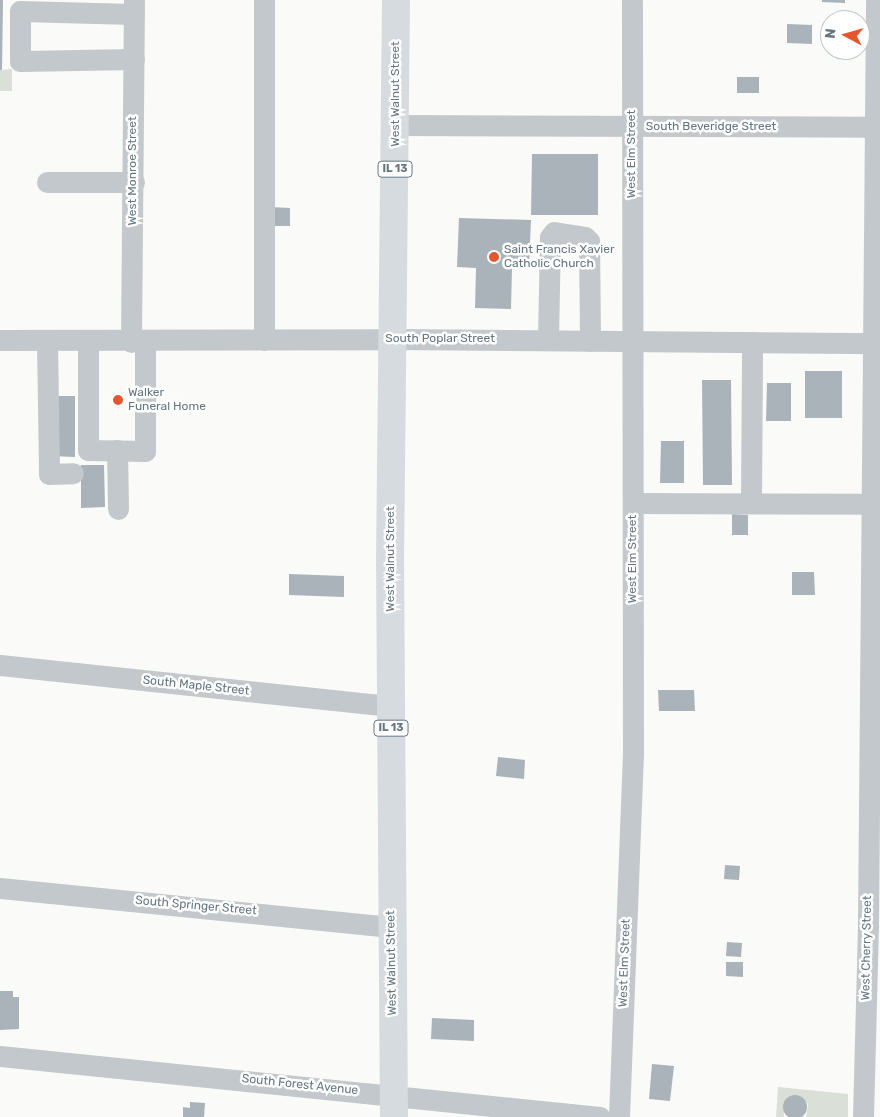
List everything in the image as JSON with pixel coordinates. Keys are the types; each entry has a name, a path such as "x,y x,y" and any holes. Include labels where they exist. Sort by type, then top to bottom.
{"highway":[{"name":"West Walnut Street","path":"394,1106 391,927 391,706 396,0"}],"street":[{"path":"264,0 264,340"},
{"name":"West Elm Street","path":"619,1117 633,750 632,0"},
{"name":"West Cherry Street","path":"863,1117 874,925 878,190 875,127 878,91 877,1"},
{"path":"134,7 43,6 20,11 20,61 134,59"},
{"name":"West Monroe Street","path":"117,450 145,451 138,342 134,182 134,7"},
{"name":"South Beveridge Street","path":"396,125 875,127"},
{"path":"47,182 134,182"},
{"path":"548,340 550,237 554,232 585,236 589,241 590,341"},
{"name":"South Poplar Street","path":"0,340 138,342 393,339 877,343"},
{"path":"47,341 49,474 73,473"},
{"path":"88,341 88,450 117,450 118,509"},
{"path":"751,502 752,342"},
{"path":"633,503 721,506 751,502 876,504"},
{"name":"South Maple Street","path":"0,665 391,706"},
{"name":"South Springer Street","path":"0,888 391,927"},
{"name":"South Forest Avenue","path":"0,1056 394,1106 600,1117"}],"shaded area":[{"path":"12,69 12,91 0,91 0,70"},
{"path":"778,1087 848,1094 848,1117 806,1117 808,1104 796,1096 784,1102 784,1117 776,1117"}],"building":[{"path":"0,0 3,0 2,70 0,70"},
{"path":"822,0 845,0 845,3 822,2"},
{"path":"787,24 812,25 812,44 787,43"},
{"path":"737,77 759,77 759,93 737,93"},
{"path":"532,154 598,154 598,215 531,215"},
{"path":"270,207 290,208 290,226 270,226"},
{"name":"Saint Francis Xavier Catholic Church","path":"459,218 531,220 529,268 512,268 511,309 475,308 476,268 457,267"},
{"path":"805,371 842,371 842,418 805,418"},
{"path":"702,380 731,380 732,485 703,485"},
{"path":"767,383 791,383 791,421 766,421"},
{"path":"52,396 75,396 75,457 51,456"},
{"path":"661,441 684,441 684,483 660,483"},
{"path":"81,465 104,465 105,507 81,508"},
{"path":"732,514 748,515 748,535 732,535"},
{"path":"792,572 814,572 815,595 792,595"},
{"path":"289,574 344,576 344,597 289,595"},
{"path":"658,690 694,690 695,711 659,711"},
{"path":"498,757 525,760 524,779 496,776"},
{"path":"725,865 740,866 739,880 724,879"},
{"path":"727,942 742,943 741,957 726,956"},
{"path":"726,962 743,962 743,977 726,976"},
{"path":"0,991 13,991 13,997 19,997 19,1029 0,1030"},
{"path":"432,1018 474,1020 474,1041 431,1039"},
{"path":"652,1064 674,1066 670,1101 649,1099"},
{"path":"795,1095 804,1098 807,1107 804,1116 795,1119 786,1116 783,1107 786,1098"},
{"path":"190,1102 205,1103 204,1117 183,1117 183,1107 190,1108"}],"place":[{"name":"Saint Francis Xavier Catholic Church","path":"494,257"},
{"name":"Walker Funeral Home","path":"118,400"}]}
